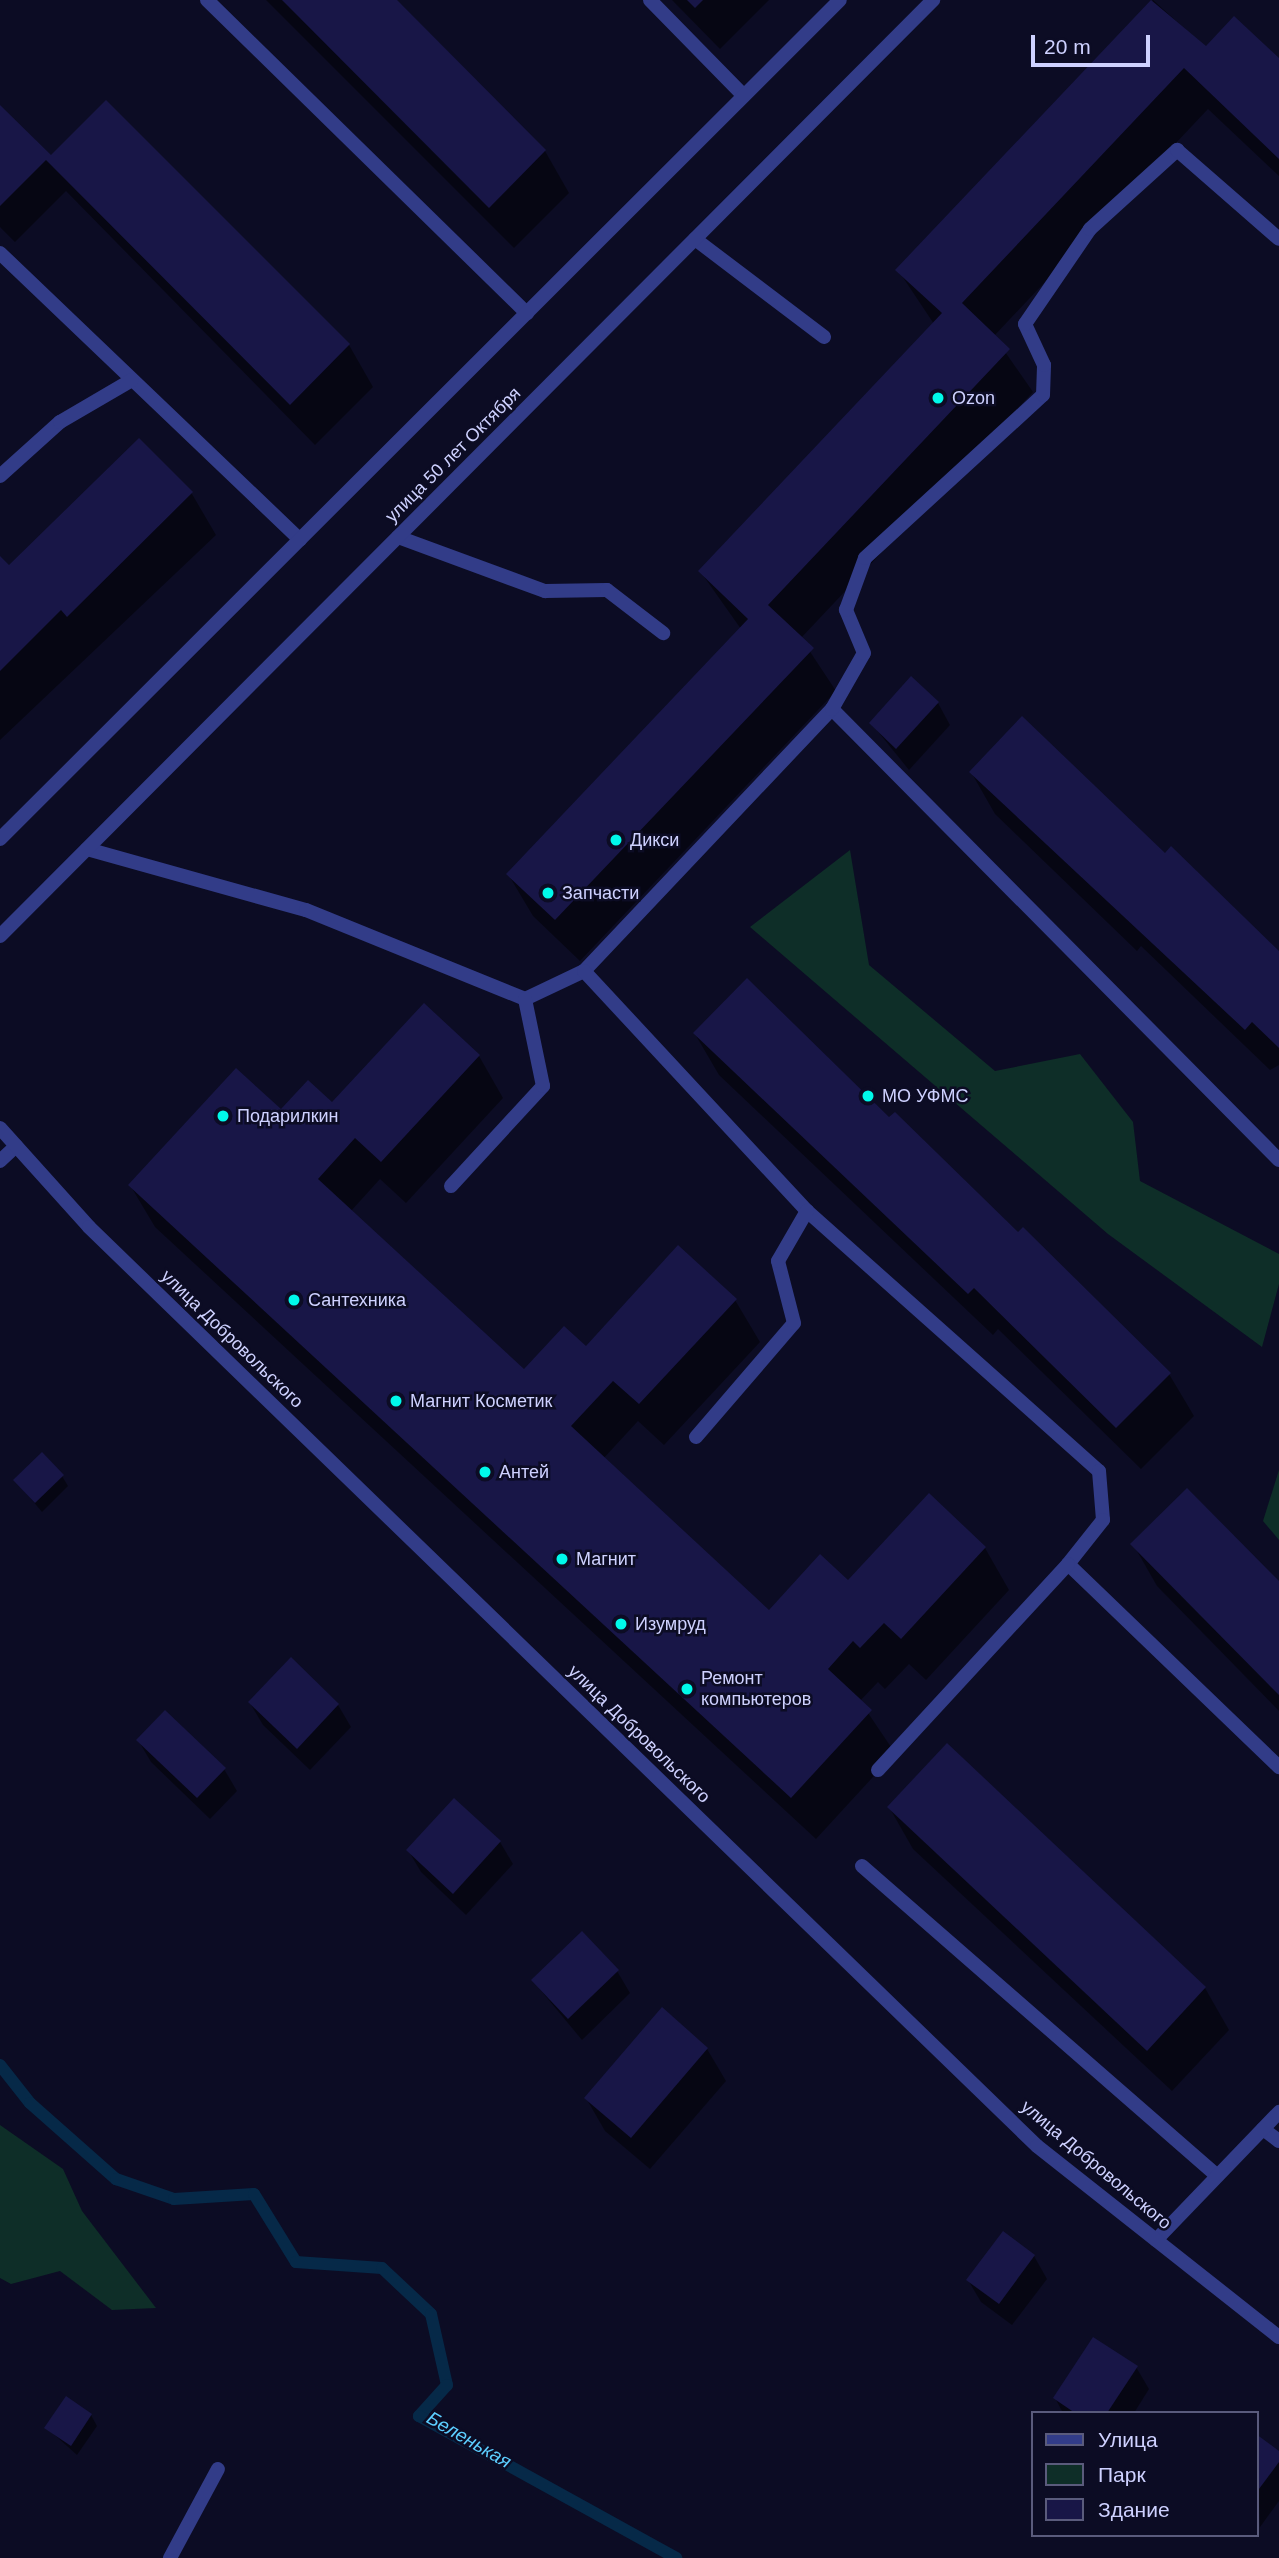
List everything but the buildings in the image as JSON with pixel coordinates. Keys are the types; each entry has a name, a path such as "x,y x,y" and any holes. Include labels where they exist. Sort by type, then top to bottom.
{"street":[{"path":"207,0 527,313"},
{"path":"650,0 744,96"},
{"path":"0,839 840,0"},
{"name":"улица 50 лет Октября","path":"0,936 933,0"},
{"path":"87,849 306,910 525,999 584,971 832,709 864,653 846,610 864,558 1043,395 1045,365 1025,324 1090,229 1177,150 1279,239"},
{"path":"695,239 824,337"},
{"path":"0,253 300,540"},
{"path":"0,476 60,422 132,380"},
{"path":"398,537 545,591 607,590 663,633"},
{"path":"832,709 1279,1160"},
{"path":"584,971 807,1211 1099,1471 1102,1520 1068,1564 878,1770"},
{"path":"451,1186 543,1086 525,999"},
{"name":"улица Добровольского","path":"0,1128 99,1237 1037,2146 1279,2337"},
{"path":"0,1161 16,1146"},
{"path":"696,1437 794,1323 778,1261 807,1211"},
{"path":"1068,1564 1279,1767"},
{"path":"862,1866 1217,2176"},
{"path":"1156,2240 1279,2112"},
{"path":"1263,2129 1279,2141"},
{"path":"170,2558 218,2469"}],"green space":[{"path":"850,850 869,965 995,1071 1080,1054 1133,1122 1140,1181 1279,1254 1279,1284 1262,1347 1108,1234 750,927"},
{"path":"1279,1470 1279,1540 1263,1521"},
{"path":"0,2125 63,2169 82,2211 156,2308 112,2310 60,2271 11,2284 0,2278"}],"waterway":[{"name":"Беленькая","path":"0,2065 30,2103 116,2179 174,2199 254,2194 296,2262 382,2268 431,2314 447,2385 419,2416 676,2558"}],"place":[{"name":"Ozon","path":"938,398"},
{"name":"Дикси","path":"616,840"},
{"name":"Запчасти","path":"548,893"},
{"name":"МО УФМС","path":"868,1096"},
{"name":"Подарилкин","path":"223,1116"},
{"name":"Сантехника","path":"294,1300"},
{"name":"Магнит Косметик","path":"396,1401"},
{"name":"Антей","path":"485,1472"},
{"name":"Магнит","path":"562,1559"},
{"name":"Изумруд","path":"621,1624"},
{"name":"Ремонт компьютеров","path":"687,1689"}]}
